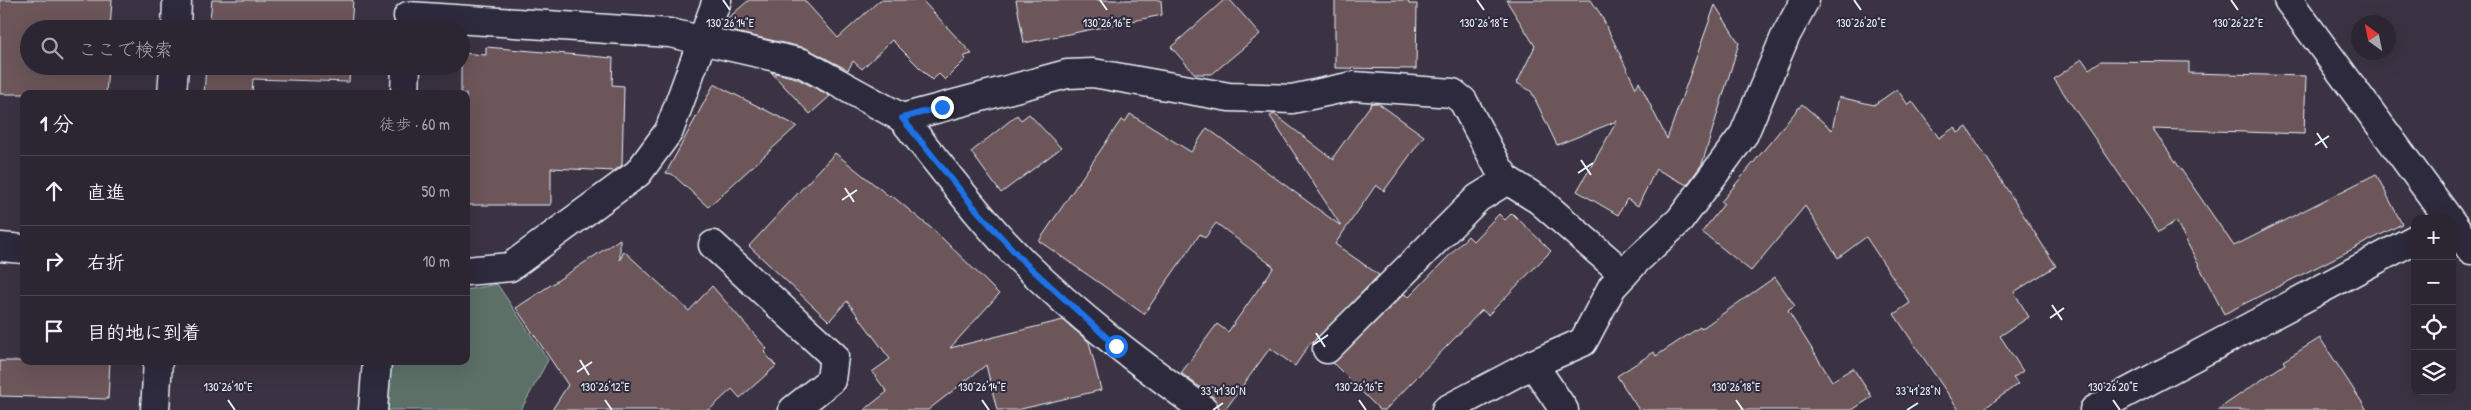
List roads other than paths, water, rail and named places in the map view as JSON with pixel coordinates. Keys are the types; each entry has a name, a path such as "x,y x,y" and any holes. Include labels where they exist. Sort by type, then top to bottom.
{"street":[{"path":"176,20 177,0"},
{"path":"470,271 510,267 638,173 669,131 717,0"},
{"path":"1446,410 1533,364 1583,342 1612,288 1680,220 1744,134 1785,37 1805,0"},
{"path":"2288,0 2447,215"},
{"path":"408,15 670,34 802,63 902,118 973,206 1022,260 1116,346 1204,410"},
{"path":"902,118 1075,74 1092,73 1230,97 1292,99 1353,86 1452,92 1462,101 1507,180 1539,200 1624,274"},
{"path":"172,90 173,75"},
{"path":"405,90 406,75"},
{"path":"1327,349 1478,198 1507,180"},
{"path":"2456,219 2471,212"},
{"path":"2456,228 2471,250"},
{"path":"2094,410 2411,242"},
{"path":"713,245 834,356 831,380 794,410"},
{"path":"0,247 20,248"},
{"path":"1533,364 1564,410"},
{"path":"156,410 158,365"},
{"path":"373,410 377,365"}]}
